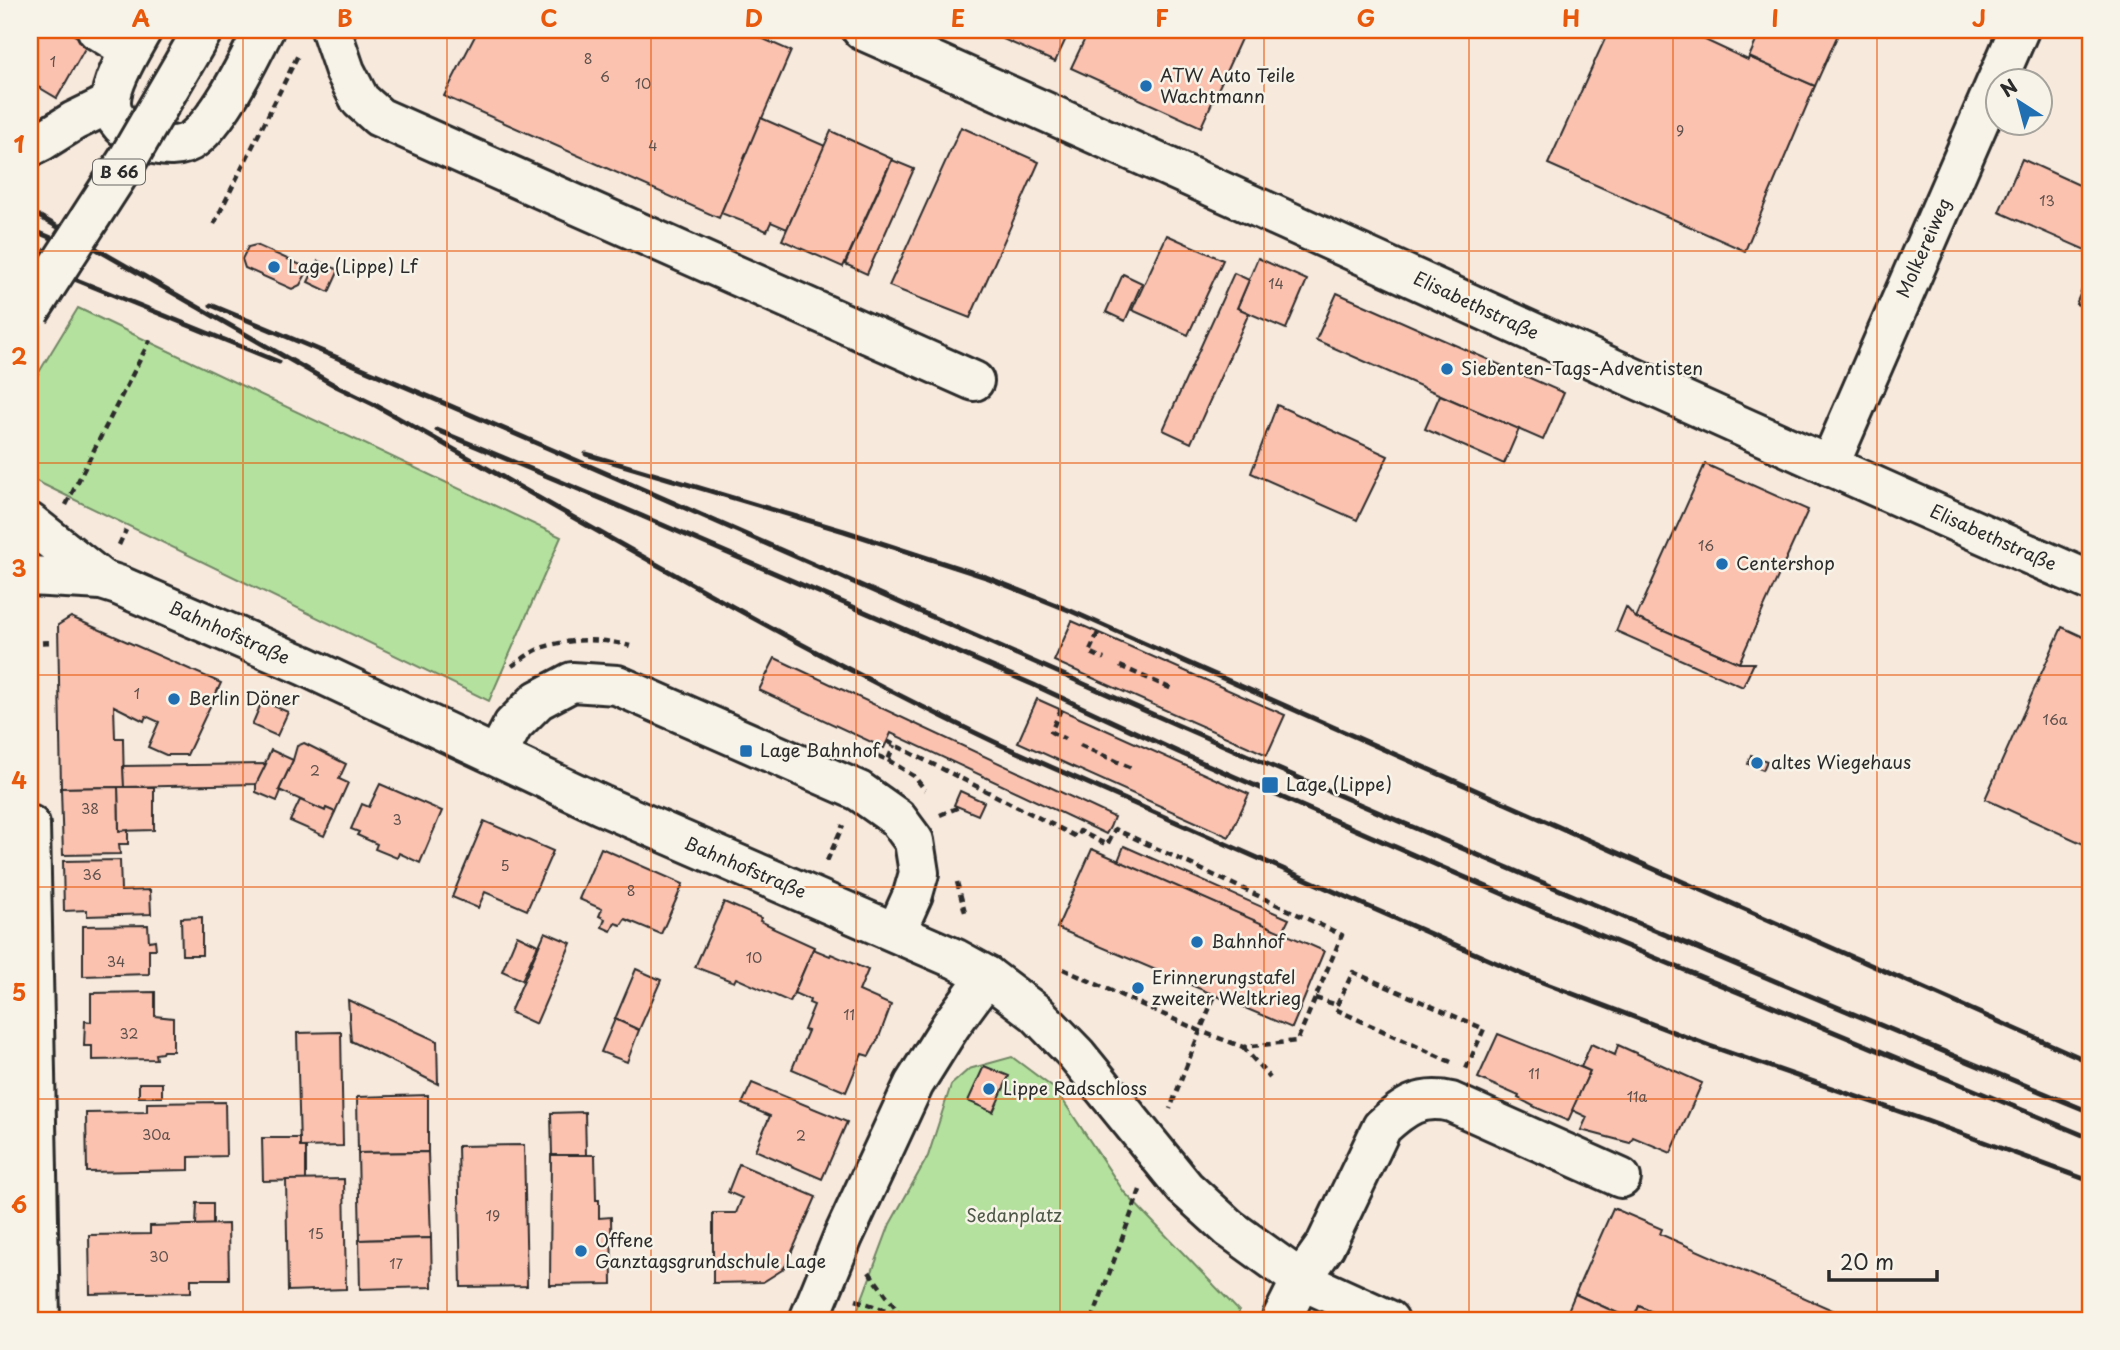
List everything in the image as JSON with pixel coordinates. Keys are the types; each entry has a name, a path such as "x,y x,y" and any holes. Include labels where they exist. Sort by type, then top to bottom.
{"street":[{"path":"97,30 136,40 116,81 111,103 118,122 149,144 172,148 195,139 224,103 264,30"},
{"name":"B 66","path":"30,311 128,159 203,30"},
{"name":"Elisabethstraße","path":"862,30 1206,182 1829,466 2090,580"},
{"name":"Molkereiweg","path":"1829,466 2019,30"},
{"path":"317,37 345,71 360,100 379,117 974,381"},
{"path":"30,147 111,103"},
{"name":"Bahnhofstraße","path":"39,530 102,580"},
{"name":"Bahnhofstraße","path":"39,530 31,584 102,580 118,585 305,666 613,810 896,932 987,976 1036,1013 1076,1054 1185,1188 1228,1228 1301,1280 1389,1320"},
{"path":"498,755 513,724 538,700 572,682 617,685 859,790 897,818 915,841 919,873 914,894 896,932"},
{"path":"30,825 40,1320"},
{"path":"804,1311 843,1237 914,1084 951,1025 987,976"},
{"path":"1281,1320 1301,1280 1325,1246 1382,1128 1395,1115 1416,1102 1436,1099 1459,1085 1621,1178"}],"path":[{"path":"214,224 317,37"},
{"path":"68,501 150,340"},
{"path":"1098,633 1089,652 1104,659"},
{"path":"30,643 52,642"},
{"path":"1120,666 1172,689"},
{"path":"1061,709 1051,732 1065,739"},
{"path":"887,741 1077,837 1080,831 1107,845 1112,828 1342,935 1297,1041 1243,1047 1200,1031 1063,969"},
{"path":"811,896 876,755 888,760 894,744"},
{"path":"1080,746 1134,769"},
{"path":"1353,972 1483,1029 1459,1085 1335,1009 1353,972"},
{"path":"1168,1114 1215,995"},
{"path":"1315,998 1336,1005"},
{"path":"1243,1047 1270,1078"},
{"path":"1091,1320 1142,1185"},
{"path":"843,1237 902,1316"},
{"path":"804,1311 902,1316 915,1320"}],"green space":[{"path":"78,308 561,537 489,701 30,478 30,387"},
{"name":"Sedanplatz","path":"1012,1057 1056,1090 1124,1192 1239,1311 1238,1320 854,1320 890,1224 928,1156 951,1085 969,1069"}],"building":[{"path":"30,30 65,30 88,43 57,98 30,82"},
{"path":"478,30 743,30 791,51 719,218 444,96"},
{"path":"1007,30 1070,30 1055,62 1003,39"},
{"path":"1089,30 1245,30 1201,127 1071,68"},
{"path":"1609,30 1691,30 1690,33 1748,60 1749,57 1815,86 1745,251 1548,164"},
{"path":"1761,30 1840,30 1815,86 1749,57"},
{"path":"761,118 825,146 787,229 771,222 767,231 721,213"},
{"path":"961,127 1039,162 970,318 889,286"},
{"path":"831,131 892,159 843,267 782,240"},
{"path":"2022,159 2090,190 2090,252 1999,212"},
{"path":"892,160 914,169 867,274 845,264"},
{"path":"1167,235 1223,260 1188,335 1132,310"},
{"name":"Lage (Lippe) Lf","path":"256,245 303,266 306,274 300,285 292,289 245,268 242,259 248,247"},
{"path":"1258,258 1307,280 1286,329 1237,308"},
{"path":"318,261 339,270 329,292 308,282"},
{"path":"2090,271 2090,310 2076,304"},
{"path":"1234,273 1249,280 1237,308 1249,313 1191,443 1163,430"},
{"path":"1123,274 1142,283 1125,321 1106,312"},
{"name":"Siebenten-Tags-Adventisten","path":"1337,293 1564,393 1543,440 1316,340"},
{"path":"1440,395 1519,429 1504,464 1425,429"},
{"path":"1277,405 1388,456 1357,520 1251,473"},
{"name":"Centershop","path":"1705,464 1808,510 1739,663 1636,618"},
{"path":"1626,607 1636,618 1739,663 1754,663 1743,687 1616,631"},
{"path":"71,617 221,683 187,755 166,755 148,747 159,722 146,716 144,721 114,706 115,738 123,738 124,787 61,788 58,625"},
{"path":"1072,621 1285,715 1267,755 1054,661"},
{"path":"2062,627 2090,640 2090,847 1985,799"},
{"path":"775,658 1114,817 1110,827 1106,834 891,733 884,748 759,690"},
{"path":"1037,699 1249,794 1229,837 1018,742"},
{"path":"262,701 288,712 277,736 252,725"},
{"path":"304,743 346,764 339,779 348,783 335,812 326,808 325,811 279,790 297,746"},
{"path":"271,750 293,760 279,790 281,791 277,801 256,792 256,784"},
{"name":"altes Wiegehaus","path":"1751,755 1767,761 1763,770 1748,764"},
{"path":"266,764 256,784 124,787 123,766"},
{"path":"380,784 442,811 420,863 399,853 397,858 375,849 377,844 357,835 359,832 351,829 362,804 369,807"},
{"path":"118,787 154,787 154,830 119,831"},
{"path":"118,787 119,831 128,830 128,844 119,844 120,854 63,855 61,788"},
{"path":"960,791 984,802 978,815 954,805"},
{"path":"300,800 325,811 326,808 335,812 324,836 290,821"},
{"path":"484,821 553,851 527,910 485,892 478,908 452,897"},
{"path":"1124,846 1289,919 1282,933 1118,861"},
{"path":"601,848 683,884 661,934 625,919 621,925 615,923 611,931 602,927 605,919 599,916 602,909 579,899"},
{"name":"Bahnhof","path":"1092,849 1324,951 1292,1028 1057,928"},
{"path":"120,860 121,891 150,890 151,914 87,916 87,910 64,911 63,861"},
{"path":"724,902 761,918 760,921 772,928 814,947 790,1002 736,978 734,982 695,967"},
{"path":"202,917 202,955 182,955 181,918"},
{"path":"148,925 149,941 155,940 156,949 149,949 149,974 83,976 83,926"},
{"path":"545,932 571,943 536,1024 510,1012"},
{"path":"517,935 538,945 522,980 502,971"},
{"path":"813,949 868,970 859,991 891,1005 879,1037 869,1056 862,1054 846,1092 792,1069 808,1031 804,1030 814,1005 809,1003 810,1000 794,993"},
{"path":"636,969 661,980 639,1030 615,1019"},
{"path":"155,992 155,1016 173,1018 173,1051 155,1054 156,1059 92,1060 92,1046 84,1046 85,1021 91,1022 91,993"},
{"path":"348,1000 437,1041 438,1084 351,1041"},
{"path":"615,1019 639,1030 627,1062 601,1052"},
{"path":"341,1032 343,1146 300,1147 297,1033"},
{"path":"1498,1034 1590,1071 1568,1121 1478,1078"},
{"path":"1591,1044 1615,1055 1618,1045 1702,1083 1671,1153 1633,1137 1630,1143 1581,1130 1587,1117 1572,1110 1590,1071 1581,1067"},
{"name":"Lippe Radschloss","path":"984,1066 1009,1076 993,1112 968,1101"},
{"path":"139,1083 162,1083 162,1097 139,1097"},
{"path":"752,1083 847,1122 822,1179 755,1150 770,1116 742,1104"},
{"path":"428,1095 428,1152 358,1153 357,1097"},
{"path":"225,1102 226,1156 189,1157 189,1170 87,1172 86,1113 147,1112 147,1103"},
{"path":"585,1112 586,1155 552,1155 551,1113"},
{"path":"262,1138 300,1138 300,1147 306,1147 306,1180 263,1181"},
{"path":"524,1145 527,1286 461,1287 458,1146"},
{"path":"428,1152 431,1238 360,1240 358,1153"},
{"name":"Offene Ganztagsgrundschule Lage","path":"551,1155 595,1155 599,1218 611,1217 612,1284 550,1285"},
{"path":"739,1164 816,1197 782,1270 763,1282 713,1283 713,1213 736,1213 742,1198 728,1192"},
{"path":"344,1179 346,1289 288,1291 286,1180"},
{"path":"197,1203 213,1203 213,1225 196,1225"},
{"path":"1613,1208 1662,1229 1660,1234 1855,1320 1670,1320 1639,1306 1633,1320 1575,1294"},
{"path":"228,1224 229,1279 191,1279 191,1292 90,1294 89,1235 150,1234 150,1226"},
{"path":"431,1238 432,1287 360,1289 359,1240"},
{"path":"1575,1294 1633,1320 1564,1320"},
{"path":"1639,1306 1669,1320 1633,1320"}],"railway":[{"path":"30,211 336,386 375,405 763,624 1001,745 1526,976 1710,1046 2090,1181"},
{"path":"30,229 85,252"},
{"path":"30,261 279,362"},
{"path":"211,305 580,462 1415,828 2090,1112"},
{"path":"437,430 1034,685 1178,752 1542,911 2090,1138"},
{"path":"586,454 844,531 986,577 1071,611 2090,1062"}],"place":[{"name":"ATW Auto Teile Wachtmann","path":"1146,86"},
{"name":"Lage (Lippe) Lf","path":"274,267"},
{"name":"Siebenten-Tags-Adventisten","path":"1447,369"},
{"name":"Centershop","path":"1722,564"},
{"name":"Berlin Döner","path":"174,699"},
{"name":"Lage Bahnhof","path":"746,751"},
{"name":"altes Wiegehaus","path":"1757,763"},
{"name":"Lage (Lippe)","path":"1270,785"},
{"name":"Bahnhof","path":"1197,942"},
{"name":"Erinnerungstafel zweiter Weltkrieg","path":"1138,988"},
{"name":"Lippe Radschloss","path":"989,1089"},
{"name":"Offene Ganztagsgrundschule Lage","path":"581,1251"}]}
